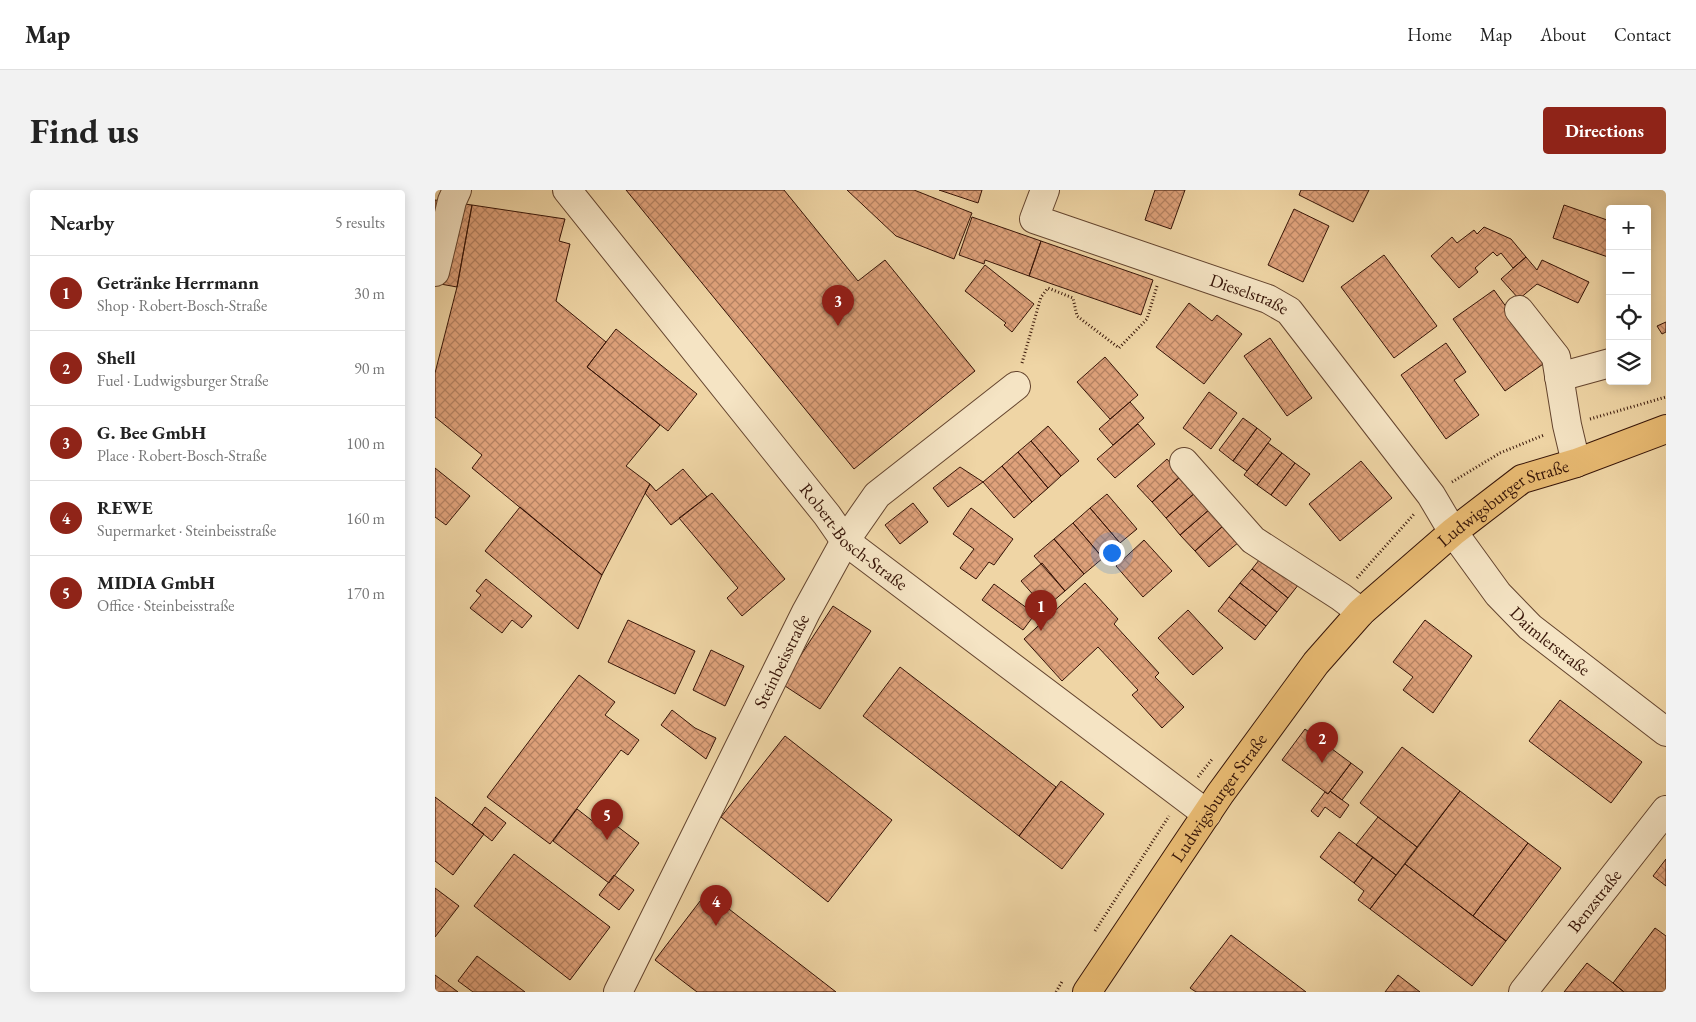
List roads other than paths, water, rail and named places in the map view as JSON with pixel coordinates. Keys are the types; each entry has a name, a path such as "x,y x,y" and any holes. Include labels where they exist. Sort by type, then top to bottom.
{"main road":[{"name":"Ludwigsburger Straße","path":"1087,992 1207,814 1316,663 1361,612 1453,532 1522,480 1577,463 1666,429"}],"street":[{"path":"435,272 452,201 457,190"},
{"name":"Robert-Bosch-Straße","path":"567,190 827,515 845,541 1207,814"},
{"name":"Dieselstraße","path":"1045,190 1034,219 1268,299 1289,311 1431,495 1453,532"},
{"path":"1519,310 1556,357 1567,426 1577,463"},
{"path":"1559,378 1606,364"},
{"name":"Steinbeisstraße","path":"617,992 806,612 845,541 877,495 1017,386"},
{"path":"1184,462 1253,540 1361,612"},
{"name":"Daimlerstraße","path":"1453,532 1499,594 1530,626 1666,732"},
{"name":"Benzstraße","path":"1523,992 1666,810"}],"place":[{"name":"G. Bee GmbH","path":"838,326"},
{"name":"Getränke Herrmann","path":"1041,631"},
{"name":"Shell","path":"1322,763"},
{"name":"MIDIA GmbH","path":"607,840"},
{"name":"REWE","path":"716,926"}]}
